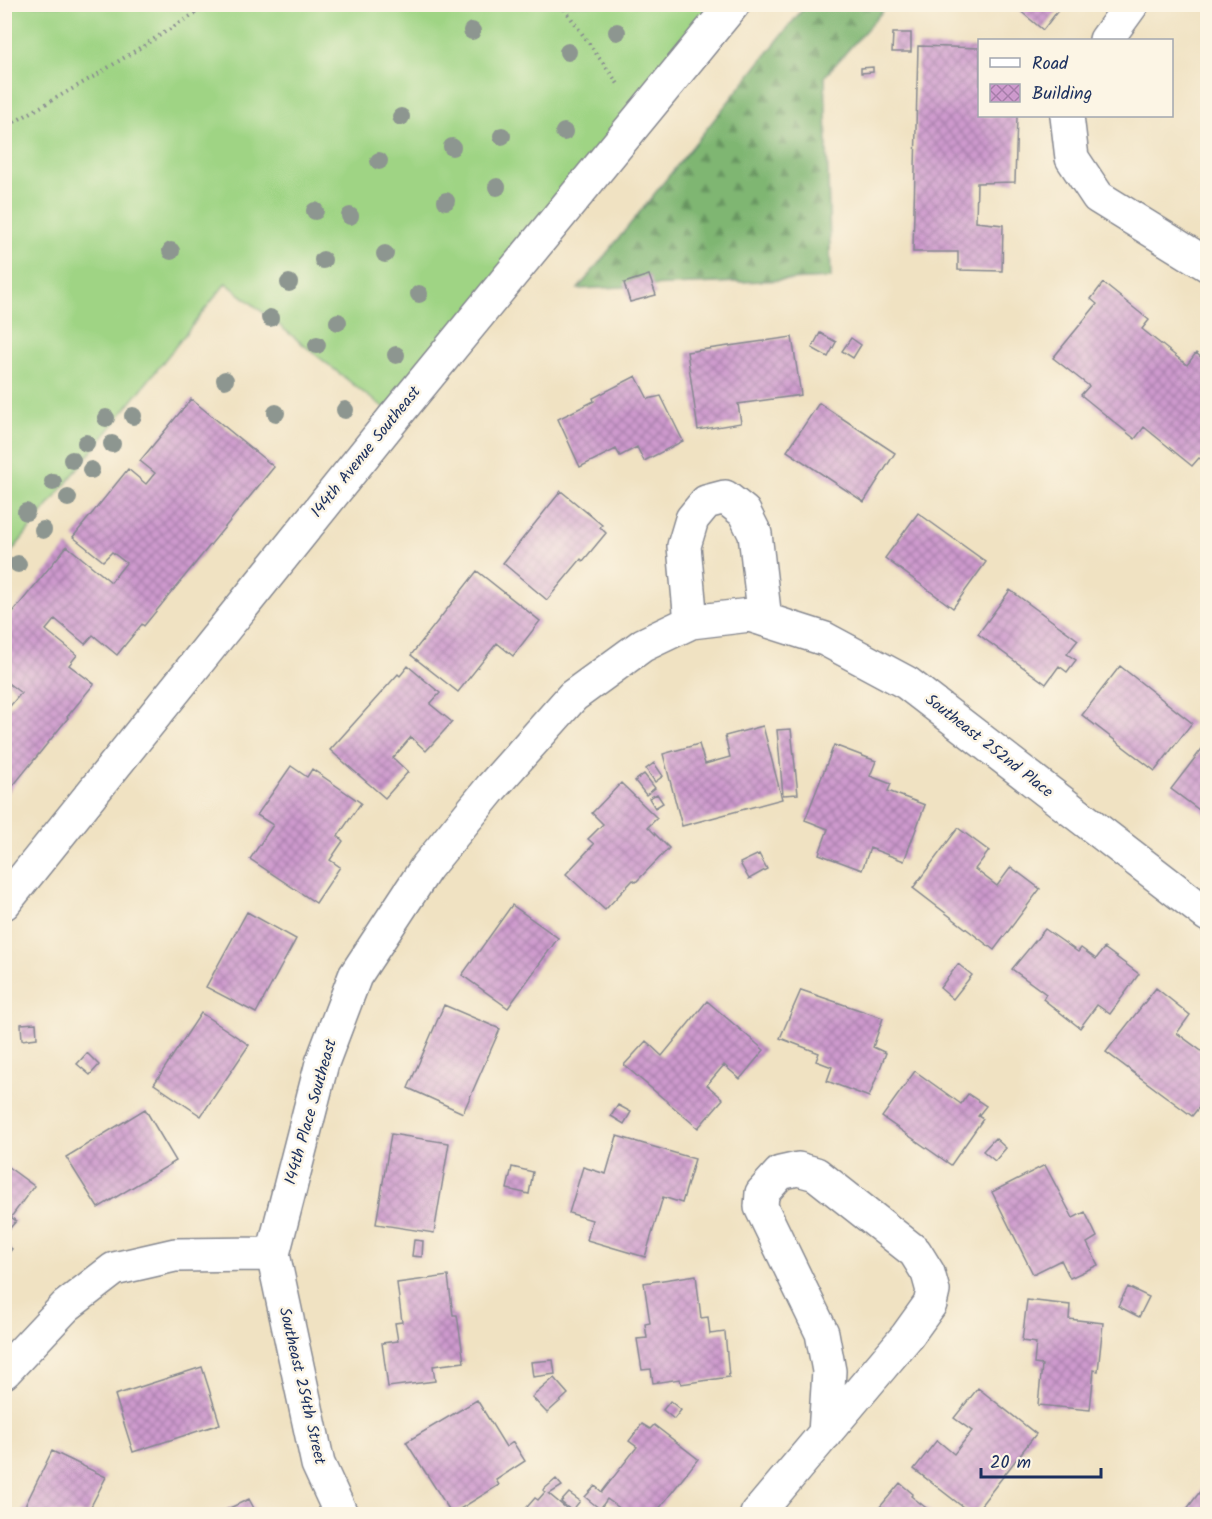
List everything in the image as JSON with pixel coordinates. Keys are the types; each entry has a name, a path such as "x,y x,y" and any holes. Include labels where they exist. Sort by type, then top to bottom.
{"street":[{"name":"144th Avenue Southeast","path":"4,903 396,414 734,4"},
{"path":"1107,39 1132,4"},
{"path":"1067,117 1072,158 1098,197 1208,265"},
{"path":"691,622 684,546 692,519 706,502 725,497 744,512 755,534 758,617"},
{"name":"144th Place Southeast","path":"273,1254 322,1063 354,976 426,868 491,788 573,696 643,645 691,622 758,617"},
{"name":"Southeast 252nd Place","path":"758,617 825,639 907,683 1208,915"},
{"path":"757,1515 825,1434 907,1336 930,1304 933,1291 928,1273 915,1252 816,1173 798,1169 780,1173 762,1193 761,1207 822,1333 829,1371 825,1434"},
{"path":"4,1372 66,1306 114,1269 175,1255 273,1254"},
{"name":"Southeast 254th Street","path":"273,1254 318,1464 341,1515"}],"path":[{"path":"4,128 98,74 210,4"},
{"path":"561,4 641,116"}],"green space":[{"path":"5,5 733,5 396,415 369,397 226,283 5,560"},
{"path":"806,5 888,5 825,76 831,278 578,289"}],"building":[{"path":"1012,4 1063,4 1043,30"},
{"path":"893,33 911,33 911,52 892,52"},
{"path":"918,46 978,48 978,117 1017,117 1015,182 977,183 976,222 1003,225 1002,271 958,270 958,252 913,252"},
{"path":"873,67 873,72 861,73 861,68"},
{"path":"649,275 656,295 630,302 624,283"},
{"path":"1103,283 1149,320 1142,329 1187,365 1196,353 1208,363 1208,464 1199,458 1192,466 1144,427 1135,439 1081,395 1089,386 1053,358 1097,304 1091,299"},
{"path":"820,333 836,342 828,357 812,348"},
{"path":"792,337 801,395 738,404 741,423 698,430 687,352"},
{"path":"851,338 861,345 853,358 842,351"},
{"path":"636,376 648,399 661,396 683,441 644,461 637,447 620,456 616,449 580,467 558,419"},
{"path":"191,399 274,467 144,626 142,624 117,655 93,635 85,644 55,619 46,630 77,655 69,665 94,684 4,797 4,709 6,711 21,693 4,680 4,623 67,546 111,582 126,563 112,552 103,561 73,537 128,469 146,484 155,473 140,461"},
{"path":"819,403 895,453 864,502 787,451"},
{"path":"561,491 602,525 600,527 606,533 547,600 503,563"},
{"path":"918,513 986,562 953,608 885,558"},
{"path":"477,571 540,621 513,656 497,643 458,692 411,655"},
{"path":"1010,590 1078,640 1067,654 1076,660 1067,672 1059,666 1046,684 978,634"},
{"path":"408,666 440,693 430,704 452,722 426,751 411,737 393,758 408,772 385,798 330,750 398,674 400,676"},
{"path":"1120,666 1192,723 1155,771 1082,715"},
{"path":"763,726 782,799 682,826 663,754 699,744 705,764 730,757 725,736"},
{"path":"791,729 798,794 783,795 777,730"},
{"path":"1208,741 1208,813 1206,815 1171,789"},
{"path":"834,745 876,761 870,776 891,784 888,791 925,805 904,861 870,848 862,870 819,854 828,829 805,820"},
{"path":"654,763 663,776 655,782 646,769"},
{"path":"291,766 307,777 312,769 361,803 338,836 343,841 330,860 340,867 316,903 250,859 273,825 257,815"},
{"path":"644,774 655,788 646,795 635,781"},
{"path":"621,783 657,818 648,827 669,848 636,882 633,880 605,910 566,874 594,844 588,839 603,824 592,813"},
{"path":"657,794 663,803 655,808 649,798"},
{"path":"958,828 989,851 975,869 997,886 1011,867 1040,889 994,950 913,888"},
{"path":"759,854 767,869 749,879 740,863"},
{"path":"512,905 558,938 508,1008 462,975"},
{"path":"247,912 296,939 256,1013 206,987"},
{"path":"1045,929 1078,952 1081,948 1096,959 1104,948 1139,974 1110,1014 1097,1005 1080,1028 1043,999 1046,994 1012,969"},
{"path":"958,964 972,975 953,999 940,988"},
{"path":"1156,988 1190,1015 1177,1033 1208,1056 1208,1096 1192,1116 1106,1052"},
{"path":"801,990 883,1018 873,1047 886,1053 869,1097 827,1081 832,1067 816,1061 819,1053 780,1038"},
{"path":"707,1001 764,1050 740,1079 724,1065 707,1085 723,1099 698,1128 624,1065 646,1041 662,1056"},
{"path":"444,1005 500,1029 463,1113 408,1088"},
{"path":"201,1013 249,1045 201,1116 154,1084"},
{"path":"36,1023 37,1038 22,1040 21,1024"},
{"path":"87,1053 99,1065 90,1075 77,1064"},
{"path":"915,1071 961,1104 968,1094 986,1106 978,1116 983,1119 951,1165 882,1117"},
{"path":"618,1105 631,1112 624,1124 611,1116"},
{"path":"145,1109 176,1161 98,1208 66,1157"},
{"path":"391,1134 449,1143 434,1233 376,1224"},
{"path":"617,1136 695,1159 682,1203 663,1197 645,1257 587,1240 592,1220 569,1213 583,1167 606,1174"},
{"path":"995,1138 1006,1148 995,1161 983,1151"},
{"path":"4,1164 34,1186 11,1217 16,1221 4,1235"},
{"path":"1045,1165 1073,1218 1085,1212 1097,1237 1087,1243 1098,1265 1070,1278 1061,1260 1033,1274 992,1192"},
{"path":"512,1167 533,1172 529,1194 507,1189"},
{"path":"414,1240 423,1241 422,1257 412,1256"},
{"path":"4,1243 12,1249 4,1259"},
{"path":"696,1275 701,1318 708,1317 710,1334 725,1332 729,1377 681,1384 680,1379 653,1383 651,1369 642,1370 637,1339 647,1338 645,1324 650,1323 644,1283"},
{"path":"448,1276 453,1315 457,1315 464,1362 433,1366 435,1381 388,1387 382,1343 398,1341 395,1323 402,1322 397,1283"},
{"path":"1128,1287 1149,1297 1139,1317 1118,1306"},
{"path":"1027,1300 1070,1305 1069,1319 1103,1323 1098,1371 1094,1370 1090,1410 1038,1405 1042,1365 1034,1364 1036,1343 1022,1341"},
{"path":"553,1360 555,1374 533,1377 531,1362"},
{"path":"202,1367 220,1424 133,1452 115,1395"},
{"path":"554,1378 568,1394 547,1413 532,1397"},
{"path":"978,1388 1036,1434 972,1514 914,1469 937,1440 954,1454 972,1431 954,1418"},
{"path":"477,1400 506,1447 513,1442 525,1461 496,1480 499,1485 452,1514 406,1442"},
{"path":"670,1401 681,1410 674,1419 663,1410"},
{"path":"642,1424 650,1429 654,1425 698,1459 655,1514 628,1514 607,1499 600,1509 585,1497 595,1486 602,1492 637,1447 629,1441"},
{"path":"52,1451 106,1477 87,1514 21,1514"},
{"path":"556,1479 562,1486 549,1494 573,1514 521,1514 535,1498 538,1500 545,1492 543,1490"},
{"path":"1208,1481 1208,1514 1183,1514"},
{"path":"900,1483 913,1494 911,1496 934,1514 874,1514"},
{"path":"569,1493 580,1501 572,1511 561,1502"},
{"path":"249,1499 257,1514 217,1514"}]}
